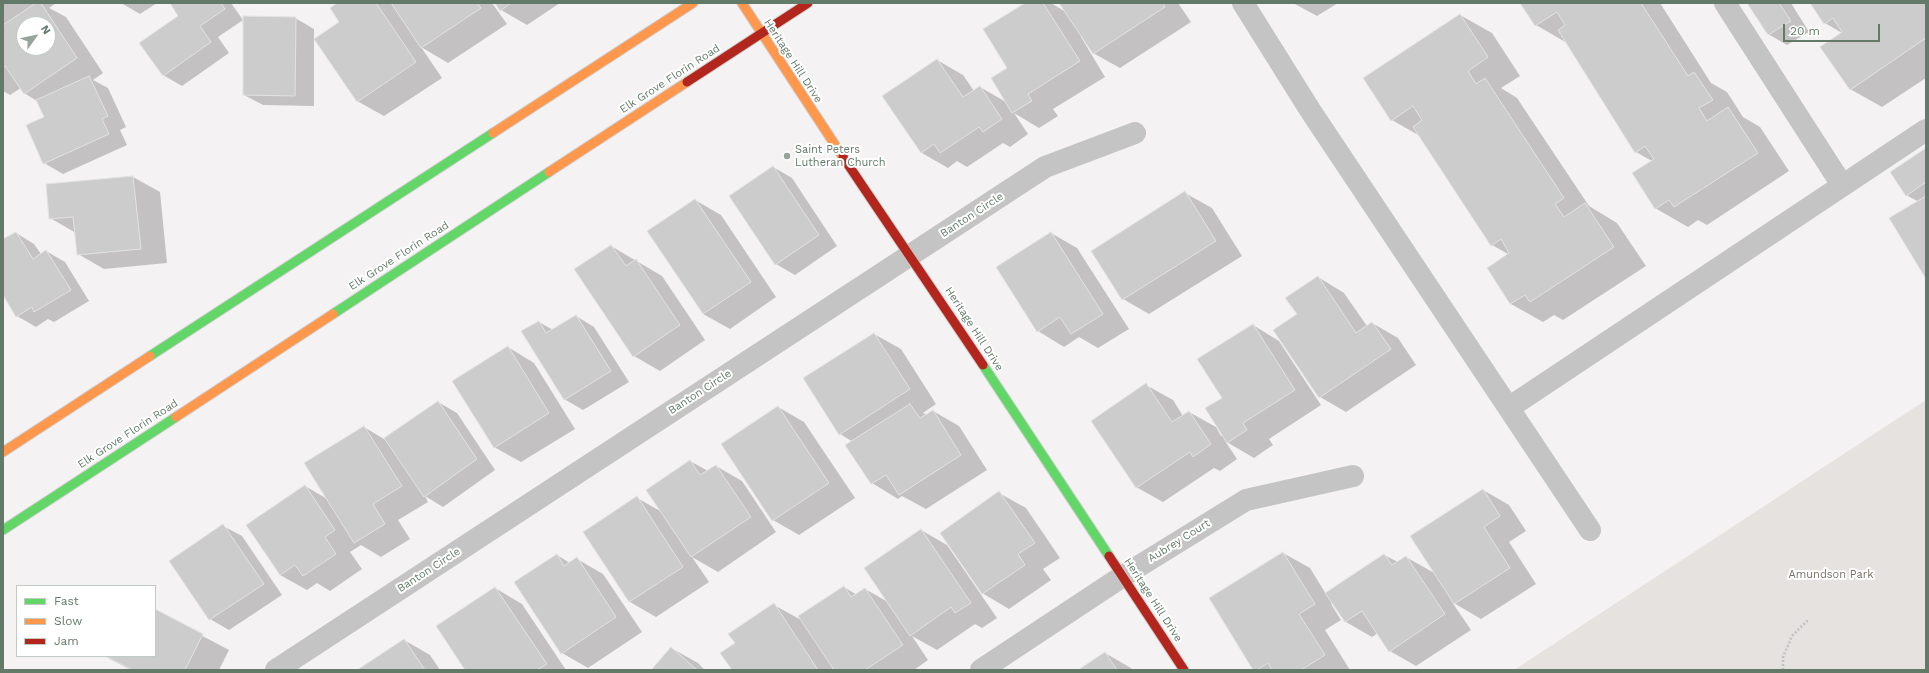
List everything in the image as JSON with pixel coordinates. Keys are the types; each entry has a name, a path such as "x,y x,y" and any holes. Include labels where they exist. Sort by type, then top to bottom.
{"main road":[{"path":"3,452 693,3"},
{"name":"Heritage Hill Drive","path":"742,3 761,34 910,255 1184,670"},
{"name":"Elk Grove Florin Road","path":"3,530 808,3"}],"street":[{"path":"1243,3 1310,110 1510,407 1590,530"},
{"path":"1725,3 1842,185"},
{"path":"1510,407 1926,130"},
{"name":"Banton Circle","path":"276,670 1045,167 1134,133"},
{"name":"Aubrey Court","path":"981,670 1123,576 1246,500 1353,476"}],"path":[{"path":"1783,670 1783,657 1792,636 1808,620"}],"green space":[{"name":"Amundson Park","path":"1926,400 1926,670 1514,670"}],"building":[{"path":"36,3 41,3 50,16 16,16"},
{"path":"170,3 221,3 225,9 200,26 211,42 163,76 139,43 178,16"},
{"path":"337,3 376,3 416,62 357,102 314,39 339,22 330,8"},
{"path":"391,3 477,3 481,8 421,48"},
{"path":"495,3 511,3 500,11"},
{"path":"1025,3 1043,3 1080,61 1028,94 1032,101 1012,113 991,78 1007,68 983,29"},
{"path":"1059,3 1163,3 1165,7 1093,54"},
{"path":"1520,3 1641,3 1688,76 1694,72 1713,100 1699,108 1707,121 1728,107 1758,153 1674,207 1669,200 1655,209 1632,173 1654,159 1645,146 1635,153 1558,30 1565,25 1557,12 1535,26"},
{"path":"1747,3 1779,3 1791,21 1768,35"},
{"path":"1810,3 1926,3 1926,38 1850,90 1820,47 1842,32 1833,18 1824,24"},
{"path":"1460,14 1488,57 1468,71 1476,84 1485,78 1564,198 1555,204 1564,217 1585,203 1614,247 1530,302 1525,295 1510,304 1487,268 1509,253 1501,239 1491,246 1413,127 1422,120 1413,106 1391,121 1363,78"},
{"path":"16,16 16,56 56,56 56,26 77,58 24,94 5,66 3,67 3,25"},
{"path":"243,16 296,17 295,96 243,95"},
{"path":"937,59 963,97 980,86 1002,119 983,132 979,127 940,153 934,144 921,153 882,96"},
{"path":"89,76 108,116 102,119 109,134 43,164 26,125 44,117 36,100"},
{"path":"1926,148 1926,182 1906,196 1890,172"},
{"path":"773,166 819,235 775,265 729,196"},
{"path":"133,176 141,249 77,255 73,217 49,219 46,184"},
{"path":"1185,191 1216,241 1122,300 1091,251"},
{"path":"1926,196 1926,279 1889,218"},
{"path":"695,199 751,282 703,314 647,231"},
{"path":"16,232 33,259 46,250 71,290 34,312 32,307 16,317 3,295 3,239"},
{"path":"1051,232 1103,314 1071,334 1060,317 1037,332 996,267"},
{"path":"611,245 626,266 636,259 680,325 633,357 574,269"},
{"path":"1318,276 1356,333 1372,322 1391,349 1319,398 1273,330 1297,314 1285,298"},
{"path":"576,315 611,371 564,400 521,331 539,321 546,333"},
{"path":"1253,324 1295,390 1243,423 1247,430 1227,443 1205,408 1222,398 1197,359"},
{"path":"874,333 910,389 839,435 803,378"},
{"path":"508,346 549,413 494,448 452,381"},
{"path":"1146,383 1172,422 1189,411 1211,444 1193,457 1190,452 1136,488 1091,421"},
{"path":"438,401 477,459 424,497 384,438"},
{"path":"910,404 920,418 933,410 961,455 899,495 886,475 871,484 845,445"},
{"path":"778,406 829,483 772,521 721,444"},
{"path":"364,426 402,486 373,504 385,524 354,543 304,463"},
{"path":"690,460 700,475 716,465 751,517 691,557 646,490"},
{"path":"305,485 335,530 325,537 336,554 303,576 295,565 280,575 246,525"},
{"path":"1483,489 1500,516 1484,527 1510,568 1454,604 1410,536"},
{"path":"999,491 1035,543 1018,554 1025,565 982,594 940,533"},
{"path":"637,496 683,567 629,602 583,532"},
{"path":"223,524 264,584 209,620 169,561"},
{"path":"921,529 971,603 955,613 951,607 910,636 864,568"},
{"path":"1283,552 1315,604 1299,614 1325,655 1301,670 1272,670 1268,663 1257,670 1253,670 1209,598"},
{"path":"557,554 564,566 577,557 616,617 561,654 514,582"},
{"path":"1384,554 1392,565 1406,556 1445,614 1389,652 1362,611 1345,622 1325,593"},
{"path":"844,586 851,597 865,588 903,645 865,670 834,670 798,616"},
{"path":"495,587 547,664 537,670 465,670 436,626"},
{"path":"774,603 818,670 732,670 720,653 735,643 728,634"},
{"path":"156,610 203,634 185,670 133,670 107,657 156,657"},
{"path":"404,639 425,670 357,670"},
{"path":"671,647 697,670 651,670"},
{"path":"1105,652 1117,670 1078,670"}],"traffic: fast":[{"path":"150,356 493,133"},
{"path":"333,314 549,172"},
{"path":"983,365 1109,556"},
{"path":"3,530 176,417"}],"traffic: slow":[{"path":"493,133 693,3"},
{"path":"742,3 843,157"},
{"path":"549,172 687,82"},
{"path":"176,417 333,314"},
{"path":"3,452 150,356"}],"traffic: jam":[{"path":"687,82 808,3"},
{"path":"843,157 983,365"},
{"path":"1109,556 1184,670"}],"place":[{"name":"Saint Peters Lutheran Church","path":"787,156"}]}
